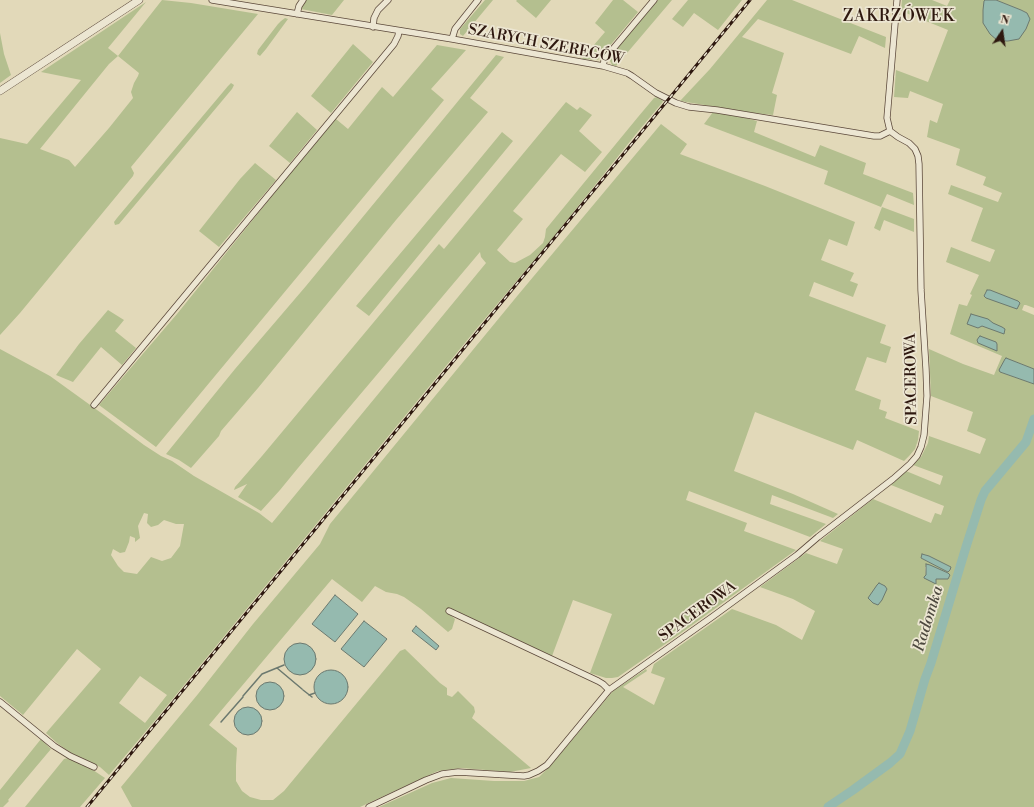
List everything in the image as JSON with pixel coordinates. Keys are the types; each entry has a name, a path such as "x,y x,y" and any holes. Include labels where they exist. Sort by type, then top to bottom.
{"street":[{"path":"0,91 139,0"},
{"name":"SZARYCH SZEREGÓW","path":"212,0 452,39 603,66 627,73 656,93 676,104 689,107 717,110 874,136 881,136 890,131"},
{"path":"297,14 299,6 303,0"},
{"path":"372,26 378,10 388,0"},
{"path":"452,39 455,29 478,0"},
{"path":"603,66 607,56 654,0"},
{"path":"890,131 887,122 887,112 897,0"},
{"path":"94,405 394,44 399,31"},
{"name":"SPACEROWA","path":"369,807 442,774 458,772 524,776 538,771 547,765 609,690 706,622 797,555 912,462 919,451 924,435 927,381 921,304 919,164 918,156 914,147 890,131"},
{"path":"449,611 602,683 609,690"},
{"path":"0,702 54,746 70,756 94,767"}],"green space":[{"path":"162,0 191,3 258,14 131,167 134,173 133,176 20,313 0,335 0,138 27,144 81,80 41,72 146,2 108,48 118,56","holes":["118,56 139,73 131,92 133,98 75,167 69,160 40,149 109,64"]},
{"path":"306,0 344,0 332,15 301,9"},
{"path":"485,0 493,0 463,36 460,34 460,29"},
{"path":"551,0 536,18 516,1"},
{"path":"613,0 623,0 638,12 598,60 582,59 605,32 595,23"},
{"path":"658,0 672,0 616,66 612,65 610,57"},
{"path":"688,0 742,0 718,30 694,13 683,27 672,19"},
{"path":"767,0 792,0 886,37 885,48 859,36 851,54 758,19 742,37 784,53 772,93 777,95 773,115 680,101 710,69"},
{"path":"902,0 932,0 947,6 950,0 985,0 984,1 1027,13 996,0 1034,0 1034,308 1024,305 1022,310 1034,315 1034,369 1016,362 1000,372 1034,384 1034,807 379,807 432,783 451,778 494,781 524,781 539,777 552,764 613,691 646,669 647,671 623,687 654,705 665,678 651,673 654,664 732,609 776,625 802,640 815,611 793,599 760,587 806,553 837,564 843,549 820,541 873,499 931,523 935,513 941,515 944,506 891,485 906,471 940,485 943,476 913,465 921,457 928,443 929,436 980,454 986,439 967,431 973,412 931,396 929,349 963,364 994,375 1002,356 950,334 959,304 967,306 972,295 970,294 979,275 946,262 951,247 990,262 995,250 971,241 983,208 948,194 951,185 998,202 1002,193 983,185 986,177 956,165 960,149 927,137 930,120 937,123 943,104 910,91 908,98 894,97 896,70 928,82 948,30 901,11","holes":["923,554 951,567 950,570 948,572 921,558","925,567 934,567 948,573 941,579 924,577 926,575"]},
{"path":"285,18 288,19 266,49 260,56 257,54 258,50 278,24"},
{"path":"0,33 4,54 11,75 0,83"},
{"path":"353,44 373,62 331,113 311,96"},
{"path":"437,45 466,50 431,89 444,100 156,447 99,405 177,314 313,145 336,119 348,129 382,87 393,97"},
{"path":"496,55 504,57 470,98 488,112 396,220 191,468 166,454 235,369 306,286"},
{"path":"231,83 234,85 232,89 119,224 115,225 114,222 117,218"},
{"path":"657,97 663,101 551,240 109,775 100,767 71,753 46,733 101,669 77,649 23,715 0,696 0,349 50,376 144,445 194,476 259,513 272,523 486,263 481,257 480,252 261,511 238,497 247,484 234,490 235,487 439,244 444,249 566,102 577,110 580,107 592,115 579,131 602,152 585,172 561,154 513,211 523,219 497,250 510,262 515,263 530,255 543,243 546,229 654,98","holes":["144,513 148,514 147,523 151,527 158,525 164,520 176,524 184,524 180,546 171,558 162,561 151,557 137,574 124,572 111,555 113,549 120,553 125,552 130,536 135,538 135,542 140,538 138,526","140,676 167,695 145,723 119,703"]},
{"path":"297,112 317,130 290,163 269,146"},
{"path":"713,112 757,121 754,132 815,157 820,145 866,163 863,174 913,193 914,205 887,194 881,207 824,184 828,171 704,124"},
{"path":"661,124 687,144 680,154 855,222 847,246 829,239 821,260 854,273 850,281 858,284 853,297 814,282 809,296 886,325 880,343 891,347 886,363 867,357 855,390 881,400 879,409 887,412 885,418 919,431 915,449 904,461 857,440 853,450 755,412 734,471 793,494 838,514 833,518 772,495 770,504 826,524 810,537 689,491 686,500 747,523 744,531 796,550 618,677 606,678 590,673 612,614 573,600 552,656 451,609 447,612 455,619 452,629 448,632 404,597 386,592 375,586 362,602 332,579 209,725 237,748 236,781 242,791 250,797 261,800 273,800 284,791 400,651 405,649 447,688 447,695 452,697 458,691 474,707 475,712 472,718 531,768 510,772 462,768 438,771 360,807 132,807 121,787 320,544 330,524"},
{"path":"502,132 513,141 369,316 356,306 469,172"},
{"path":"255,163 276,180 219,247 199,231 240,179"},
{"path":"882,207 914,219 914,232 884,220 880,231 874,228"},
{"path":"108,310 124,320 115,331 136,348 122,365 101,347 73,382 56,375 79,344"},
{"path":"41,739 51,749 8,800 9,801 3,807 0,807 0,790"},
{"path":"68,758 81,763 105,778 80,807 25,807 64,759"}],"water":[{"path":"985,0 996,0 1027,13 1030,19 1026,29 1019,39 998,41 990,34 983,23"},
{"path":"987,290 1018,301 1020,303 1017,309 986,298 984,296"},
{"path":"971,314 988,319 1002,327 1005,329 1004,334 982,326 978,328 967,324"},
{"path":"980,336 996,342 997,351 978,343 977,340"},
{"path":"1006,358 1034,369 1034,384 1000,372 999,370"},
{"path":"922,554 951,567 950,570 948,572 921,558"},
{"path":"926,564 948,573 950,575 948,579 936,579 936,584 924,578 926,575"},
{"path":"879,583 887,589 878,605 873,603 868,598"},
{"path":"335,595 358,614 335,642 312,624"},
{"path":"364,621 387,639 364,667 341,649"},
{"path":"416,626 439,646 436,650 412,631"},
{"path":"297,643 303,643 312,647 316,659 312,671 303,675 297,675 288,671 284,662 284,656 288,647"},
{"path":"331,670 343,675 348,687 343,699 331,704 319,699 314,687 319,675"},
{"path":"270,682 280,686 284,696 280,706 270,710 260,706 256,696 260,686"},
{"path":"248,707 258,711 262,721 258,731 248,735 238,731 234,721 238,711"}],"waterway":[{"name":"Radomka","path":"828,807 890,763 900,754 910,731 981,500 985,491 1026,442 1034,419"},
{"path":"243,696 262,674 284,665"},
{"path":"277,668 302,689"},
{"path":"303,690 312,697"},
{"path":"309,695 315,693"},
{"path":"221,722 243,697"}],"railway":[{"path":"87,807 750,0"}],"district":[{"name":"ZAKRZÓWEK","path":"899,17"}]}
